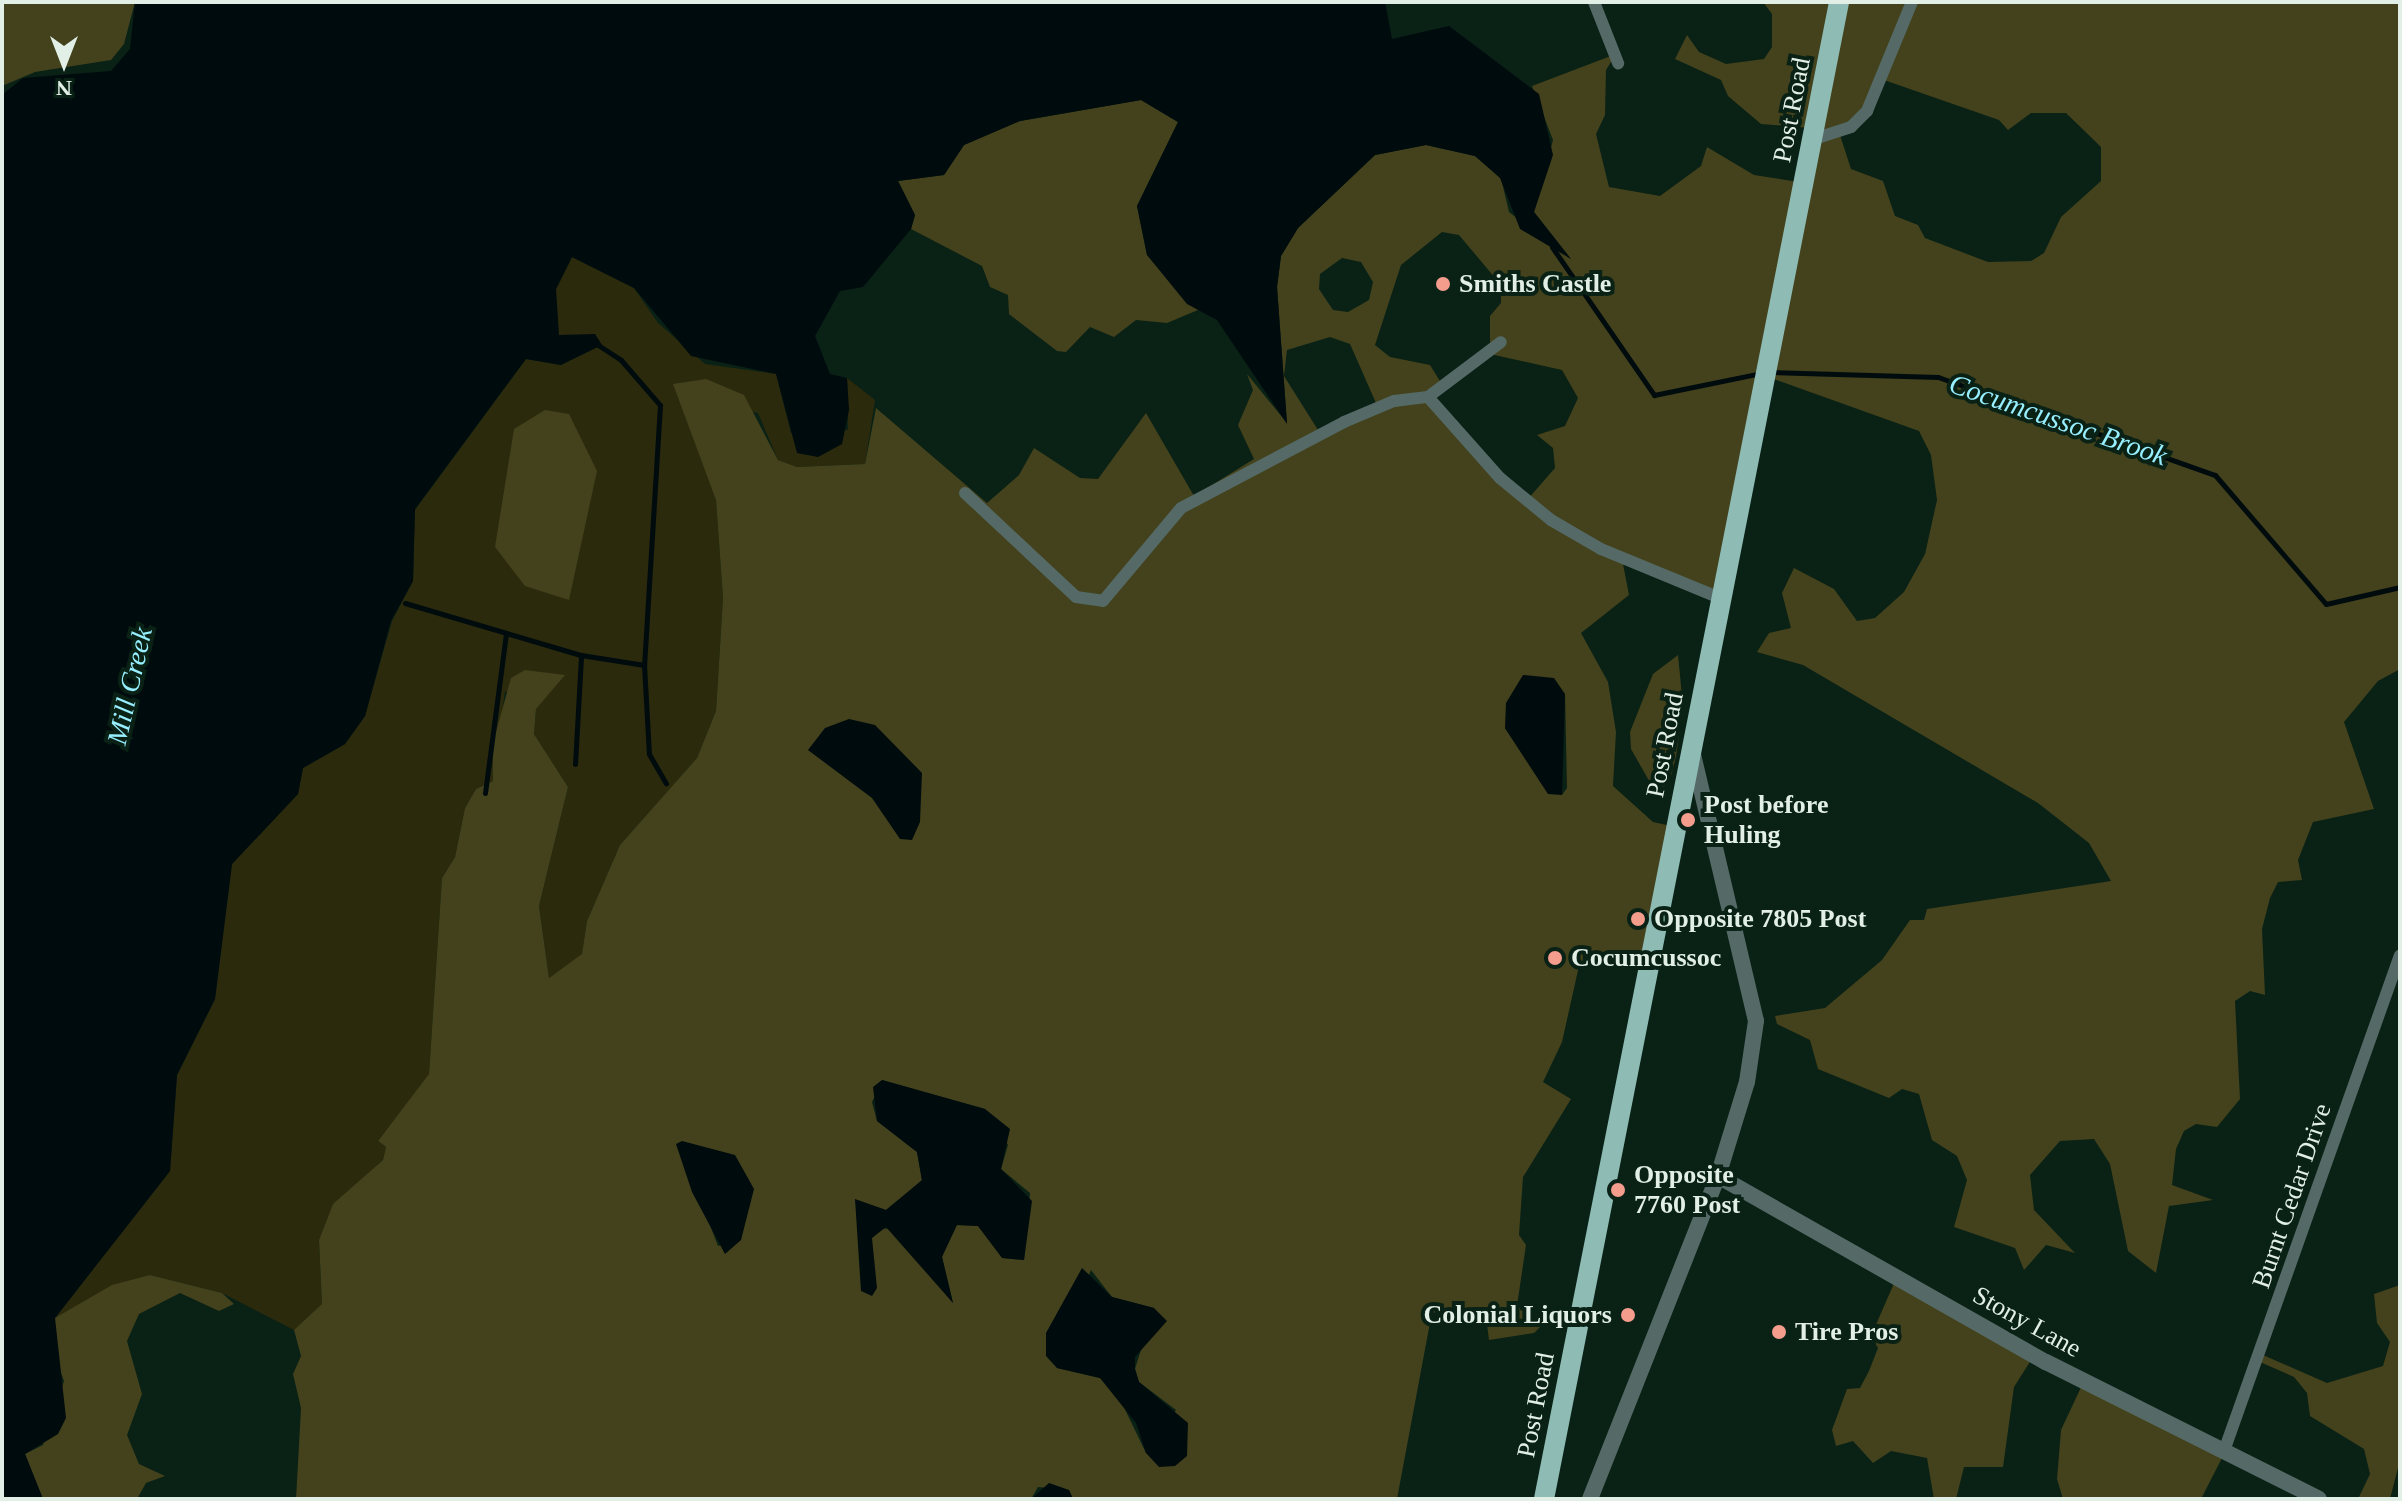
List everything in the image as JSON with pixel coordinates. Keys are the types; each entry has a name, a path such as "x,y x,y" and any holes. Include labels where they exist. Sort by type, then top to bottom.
{"main road":[{"name":"Post Road","path":"1544,1499 1839,2"}],"street":[{"path":"1594,2 1618,63"},
{"path":"1814,139 1851,127 1867,111 1912,2"},
{"path":"965,493 1076,597 1095,603 1112,594 1181,508 1344,422 1394,401 1428,397 1501,342"},
{"path":"1428,397 1500,478 1551,520 1613,555 1720,598"},
{"path":"1590,1499 1718,1176 1747,1082 1756,1021 1691,747"},
{"name":"Burnt Cedar Drive","path":"2224,1451 2400,955"},
{"name":"Stony Lane","path":"1718,1176 2046,1362 2319,1499"}],"shaded area":[{"path":"2,2 135,2 124,44 111,60 35,72 2,86"},
{"path":"1763,2 2400,2 2400,669 2378,681 2344,722 2374,809 2313,822 2298,860 2302,880 2278,882 2270,898 2262,929 2265,995 2250,991 2235,1001 2240,1099 2217,1127 2196,1124 2184,1131 2176,1149 2172,1185 2213,1200 2169,1206 2156,1273 2128,1251 2110,1164 2094,1139 2060,1141 2030,1175 2034,1210 2075,1253 2046,1245 2024,1270 2015,1248 1954,1227 1967,1180 1957,1156 1932,1140 1919,1094 1902,1089 1889,1098 1818,1069 1810,1040 1777,1024 1775,1016 1825,1008 1882,960 1910,920 1924,920 1927,909 2111,881 2089,843 2038,803 1803,665 1757,652 1769,633 1791,628 1782,593 1794,568 1834,589 1857,621 1875,618 1904,592 1925,554 1937,500 1931,455 1919,431 1768,377 1722,592 1623,564 1629,595 1581,633 1608,682 1616,732 1613,786 1653,822 1676,827 1648,967 1608,957 1586,958 1579,966 1562,1042 1543,1082 1571,1099 1523,1177 1519,1235 1526,1245 1517,1306 1543,1324 1534,1333 1489,1340 1487,1324 1432,1312 1397,1499 1073,1499 1069,1490 1038,1487 1031,1499 296,1499 301,1408 293,1374 301,1356 294,1330 322,1304 319,1240 333,1204 383,1160 386,1147 378,1141 429,1074 442,878 455,857 465,808 476,789 493,781 493,743 511,678 525,670 565,675 536,709 534,734 568,787 539,906 549,978 582,954 587,921 620,845 697,758 716,711 723,598 716,500 673,384 706,379 744,395 778,460 797,467 865,464 876,408 987,503 1019,475 1034,448 1080,478 1098,479 1146,413 1194,496 1254,459 1238,425 1253,390 1247,374 1287,423 1277,287 1281,256 1298,228 1375,155 1426,145 1475,156 1501,178 1509,212 1571,259 1534,212 1553,140 1532,86 1616,54 1606,70 1605,115 1596,134 1609,187 1660,196 1701,166 1707,147 1754,175 1799,182 1811,128 1761,124 1728,96 1721,80 1675,59 1687,35 1699,52 1726,64 1764,59 1772,47 1772,14","holes":["1884,80 1999,120 2008,130 2031,113 2066,113 2101,147 2101,181 2061,217 2044,253 2031,261 1988,262 1925,238 1918,225 1895,216 1883,181 1851,169 1840,135","1442,232 1459,235 1501,285 1501,303 1490,316 1490,354 1562,370 1578,398 1565,426 1537,435 1553,448 1555,468 1527,500 1431,397 1443,386 1430,365 1390,357 1375,345 1401,265","1342,258 1361,262 1373,282 1369,300 1348,312 1333,310 1319,289 1320,274","1330,337 1350,344 1376,403 1318,430 1284,376 1287,350","1565,694 1567,788 1562,795 1543,786 1505,728","882,1080 985,1109 1008,1145 1001,1169 1030,1193 1024,1260 1003,1258 978,1226 957,1225 947,1237 942,1257 953,1303 895,1230 880,1228 872,1238 855,1200 886,1210 922,1181 917,1152 877,1121 872,1102","686,1163 746,1205 741,1240 718,1246","1091,1270 1112,1297 1154,1308 1135,1369 1139,1382 1176,1410 1146,1453 1117,1393 1100,1378 1057,1368 1050,1358"]},
{"path":"1141,100 1178,122 1137,206 1147,255 1198,310 1167,323 1136,320 1114,337 1090,327 1066,352 1057,351 1009,314 1008,295 990,287 982,266 911,229 915,215 898,181 944,175 964,145 1020,121"},
{"path":"572,257 634,288 658,323 705,364 776,374 791,433 848,430 847,378 875,400 865,464 797,467 778,460 758,413 684,396 716,500 723,598 716,711 697,758 620,845 587,921 582,955 549,978 539,906 568,787 534,734 536,709 505,691 493,781 476,789 465,808 455,857 442,878 429,1075 378,1141 386,1147 383,1160 333,1205 319,1240 322,1304 309,1323 294,1330 222,1293 150,1275 55,1318 170,1171 177,1075 215,999 232,864 298,794 303,768 345,744 365,716 392,621 413,581 415,510 526,359 561,365 589,349 559,336 555,322 556,289","holes":["514,429 577,554 568,600 512,450"]},
{"path":"545,410 569,414 597,471 569,600 525,586 495,547 514,429"},
{"path":"1678,655 1683,706 1676,757 1669,783 1656,793 1631,749 1630,732 1653,674"},
{"path":"150,1275 222,1293 234,1304 219,1311 180,1293 139,1314 127,1341 142,1394 127,1435 139,1464 165,1476 146,1483 137,1499 43,1499 25,1454 43,1445 64,1381 53,1351 55,1318 112,1285"},
{"path":"1895,1281 2033,1357 2014,1387 2003,1467 1964,1467 1956,1499 1934,1499 1927,1458 1891,1451 1873,1463 1853,1441 1836,1446 1832,1430 1847,1389 1860,1388 1869,1371 1878,1348 1871,1336"},
{"path":"2400,1285 2400,1460 2390,1499 2358,1499 2370,1474 2364,1449 2310,1416 2307,1393 2294,1377 2260,1362 2263,1355 2327,1383 2383,1366 2390,1342 2377,1323 2374,1294"},
{"path":"2083,1383 2224,1454 2201,1499 2063,1499 2057,1479 2061,1430"}],"water":[{"name":"Mill Creek","path":"135,2 1385,2 1392,39 1449,26 1539,94 1553,155 1534,212 1571,259 1520,229 1500,178 1475,156 1426,145 1375,155 1298,228 1281,256 1277,287 1287,424 1217,320 1187,304 1147,255 1137,206 1178,122 1141,100 1020,121 964,145 944,175 898,181 915,215 911,229 863,287 840,291 815,336 830,374 847,378 849,410 842,444 818,457 797,453 776,374 691,356 634,288 572,257 556,289 559,335 595,334 602,345 561,365 526,359 415,509 413,581 391,621 365,716 345,744 303,768 298,794 232,864 215,999 177,1075 170,1171 55,1318 66,1418 58,1434 25,1454 43,1499 2,1499 2,95 23,78 111,71 130,49"},
{"path":"1523,675 1554,678 1565,694 1562,795 1548,794 1505,728 1506,703"},
{"path":"849,719 875,725 922,773 920,822 912,840 900,839 872,798 808,750 825,728"},
{"path":"882,1080 985,1109 1010,1129 1001,1169 1032,1201 1024,1260 1002,1258 978,1226 957,1225 942,1257 953,1303 886,1227 872,1238 877,1288 872,1296 861,1291 855,1199 886,1210 922,1180 917,1152 877,1121 873,1087"},
{"path":"682,1141 735,1155 754,1189 741,1240 725,1254 692,1192 676,1144"},
{"path":"1082,1268 1112,1297 1154,1308 1167,1321 1135,1357 1135,1369 1139,1382 1188,1423 1187,1456 1175,1466 1159,1467 1146,1453 1136,1423 1100,1378 1057,1368 1046,1356 1046,1333"},
{"path":"1049,1483 1069,1490 1073,1499 1031,1499"}],"waterway":[{"name":"Cocumcussoc Brook","path":"1552,247 1654,395 1761,373"},
{"path":"595,343 621,360 660,405 644,665 649,754 666,783"},
{"name":"Cocumcussoc Brook","path":"1771,372 1938,377 2215,475 2326,604 2400,587"},
{"path":"405,603 581,655 644,665"},
{"path":"485,793 506,634"},
{"path":"575,764 581,655"}],"place":[{"name":"Smiths Castle","path":"1443,284"},
{"name":"Post before Huling","path":"1688,820"},
{"name":"Opposite 7805 Post","path":"1638,919"},
{"name":"Cocumcussoc","path":"1555,958"},
{"name":"Opposite 7760 Post","path":"1618,1190"},
{"name":"Colonial Liquors","path":"1628,1315"},
{"name":"Tire Pros","path":"1779,1332"}]}
